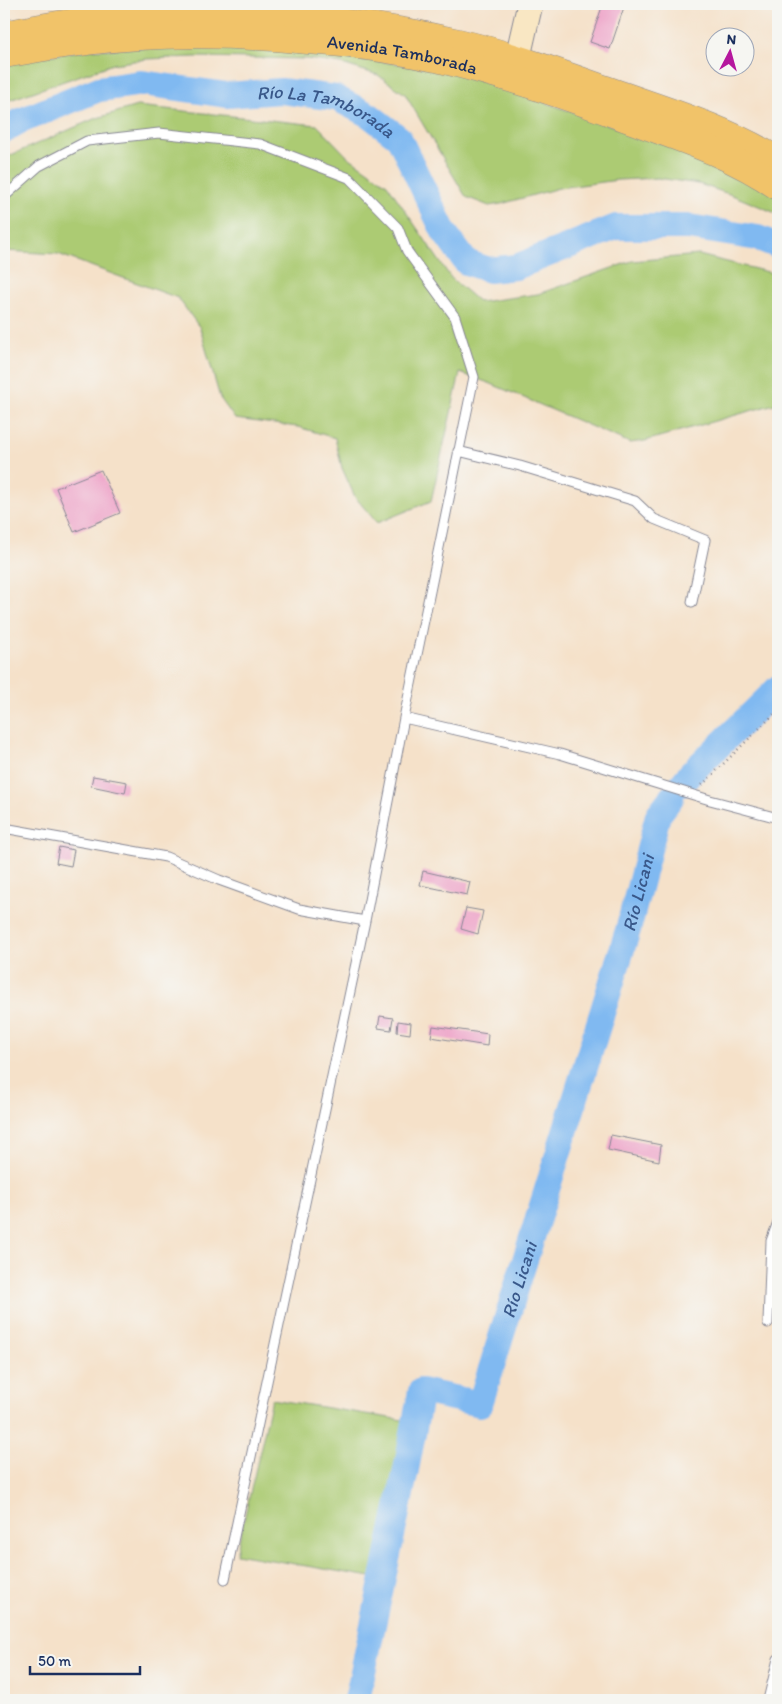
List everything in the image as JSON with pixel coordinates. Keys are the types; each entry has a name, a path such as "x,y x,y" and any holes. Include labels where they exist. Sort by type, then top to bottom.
{"main road":[{"name":"Avenida Tamborada","path":"4,35 111,18 142,10 220,15 288,16 350,24 460,43 582,101 732,158 778,186"},
{"name":"Avenida Tamborada","path":"4,54 88,40 151,35 205,34 336,42 515,69 720,130 754,145 778,160"}],"street":[{"path":"515,69 530,4"}],"lane":[{"path":"4,196 39,166 87,141 159,133 260,144 348,178 398,228 407,250 455,317 474,377 404,718 365,921 225,1580"},
{"path":"458,451 520,466 635,501 654,519 705,540 692,602"},
{"path":"404,718 560,754 692,795 778,818"},
{"path":"4,828 166,857 219,880 300,909 365,921"},
{"path":"768,1323 771,1241 778,1222"},
{"path":"768,1700 778,1659"}],"path":[{"path":"692,795 778,710"}],"green space":[{"path":"245,43 458,72 718,163 778,196 778,214 699,184 658,178 618,180 559,188 489,206 466,197 405,94 378,75 342,64 307,59 195,57 147,59 113,64 4,102 4,62 88,50"},
{"path":"137,106 317,125 347,156 387,184 451,278 479,302 538,294 632,261 699,255 772,273 778,276 778,403 645,441 630,443 489,383 460,373 431,501 377,523 355,497 342,468 335,438 298,427 235,419 220,398 200,328 178,298 58,254 4,251 4,158 94,119"},
{"path":"272,1399 415,1422 383,1579 236,1554"}],"building":[{"path":"603,4 625,4 610,49 590,42"},
{"path":"101,470 120,513 74,532 56,488"},
{"path":"93,776 127,782 125,793 91,786"},
{"path":"59,847 74,850 71,866 56,863"},
{"path":"423,871 470,882 467,895 420,885"},
{"path":"466,908 483,911 478,934 461,929"},
{"path":"380,1016 393,1018 391,1030 378,1028"},
{"path":"398,1021 411,1023 410,1034 397,1032"},
{"path":"433,1026 488,1034 487,1046 431,1037"},
{"path":"611,1135 661,1145 659,1161 608,1150"}],"waterway":[{"name":"Río La Tamborada","path":"4,130 18,122 99,89 142,83 227,95 281,91 336,98 369,115 399,138 444,232 466,262 489,270 516,267 616,227 689,227 758,238 778,246"},
{"name":"Río Licani","path":"682,784 778,688"},
{"name":"Río Licani","path":"357,1700 421,1391 480,1404 628,930 658,815 671,798"}]}
